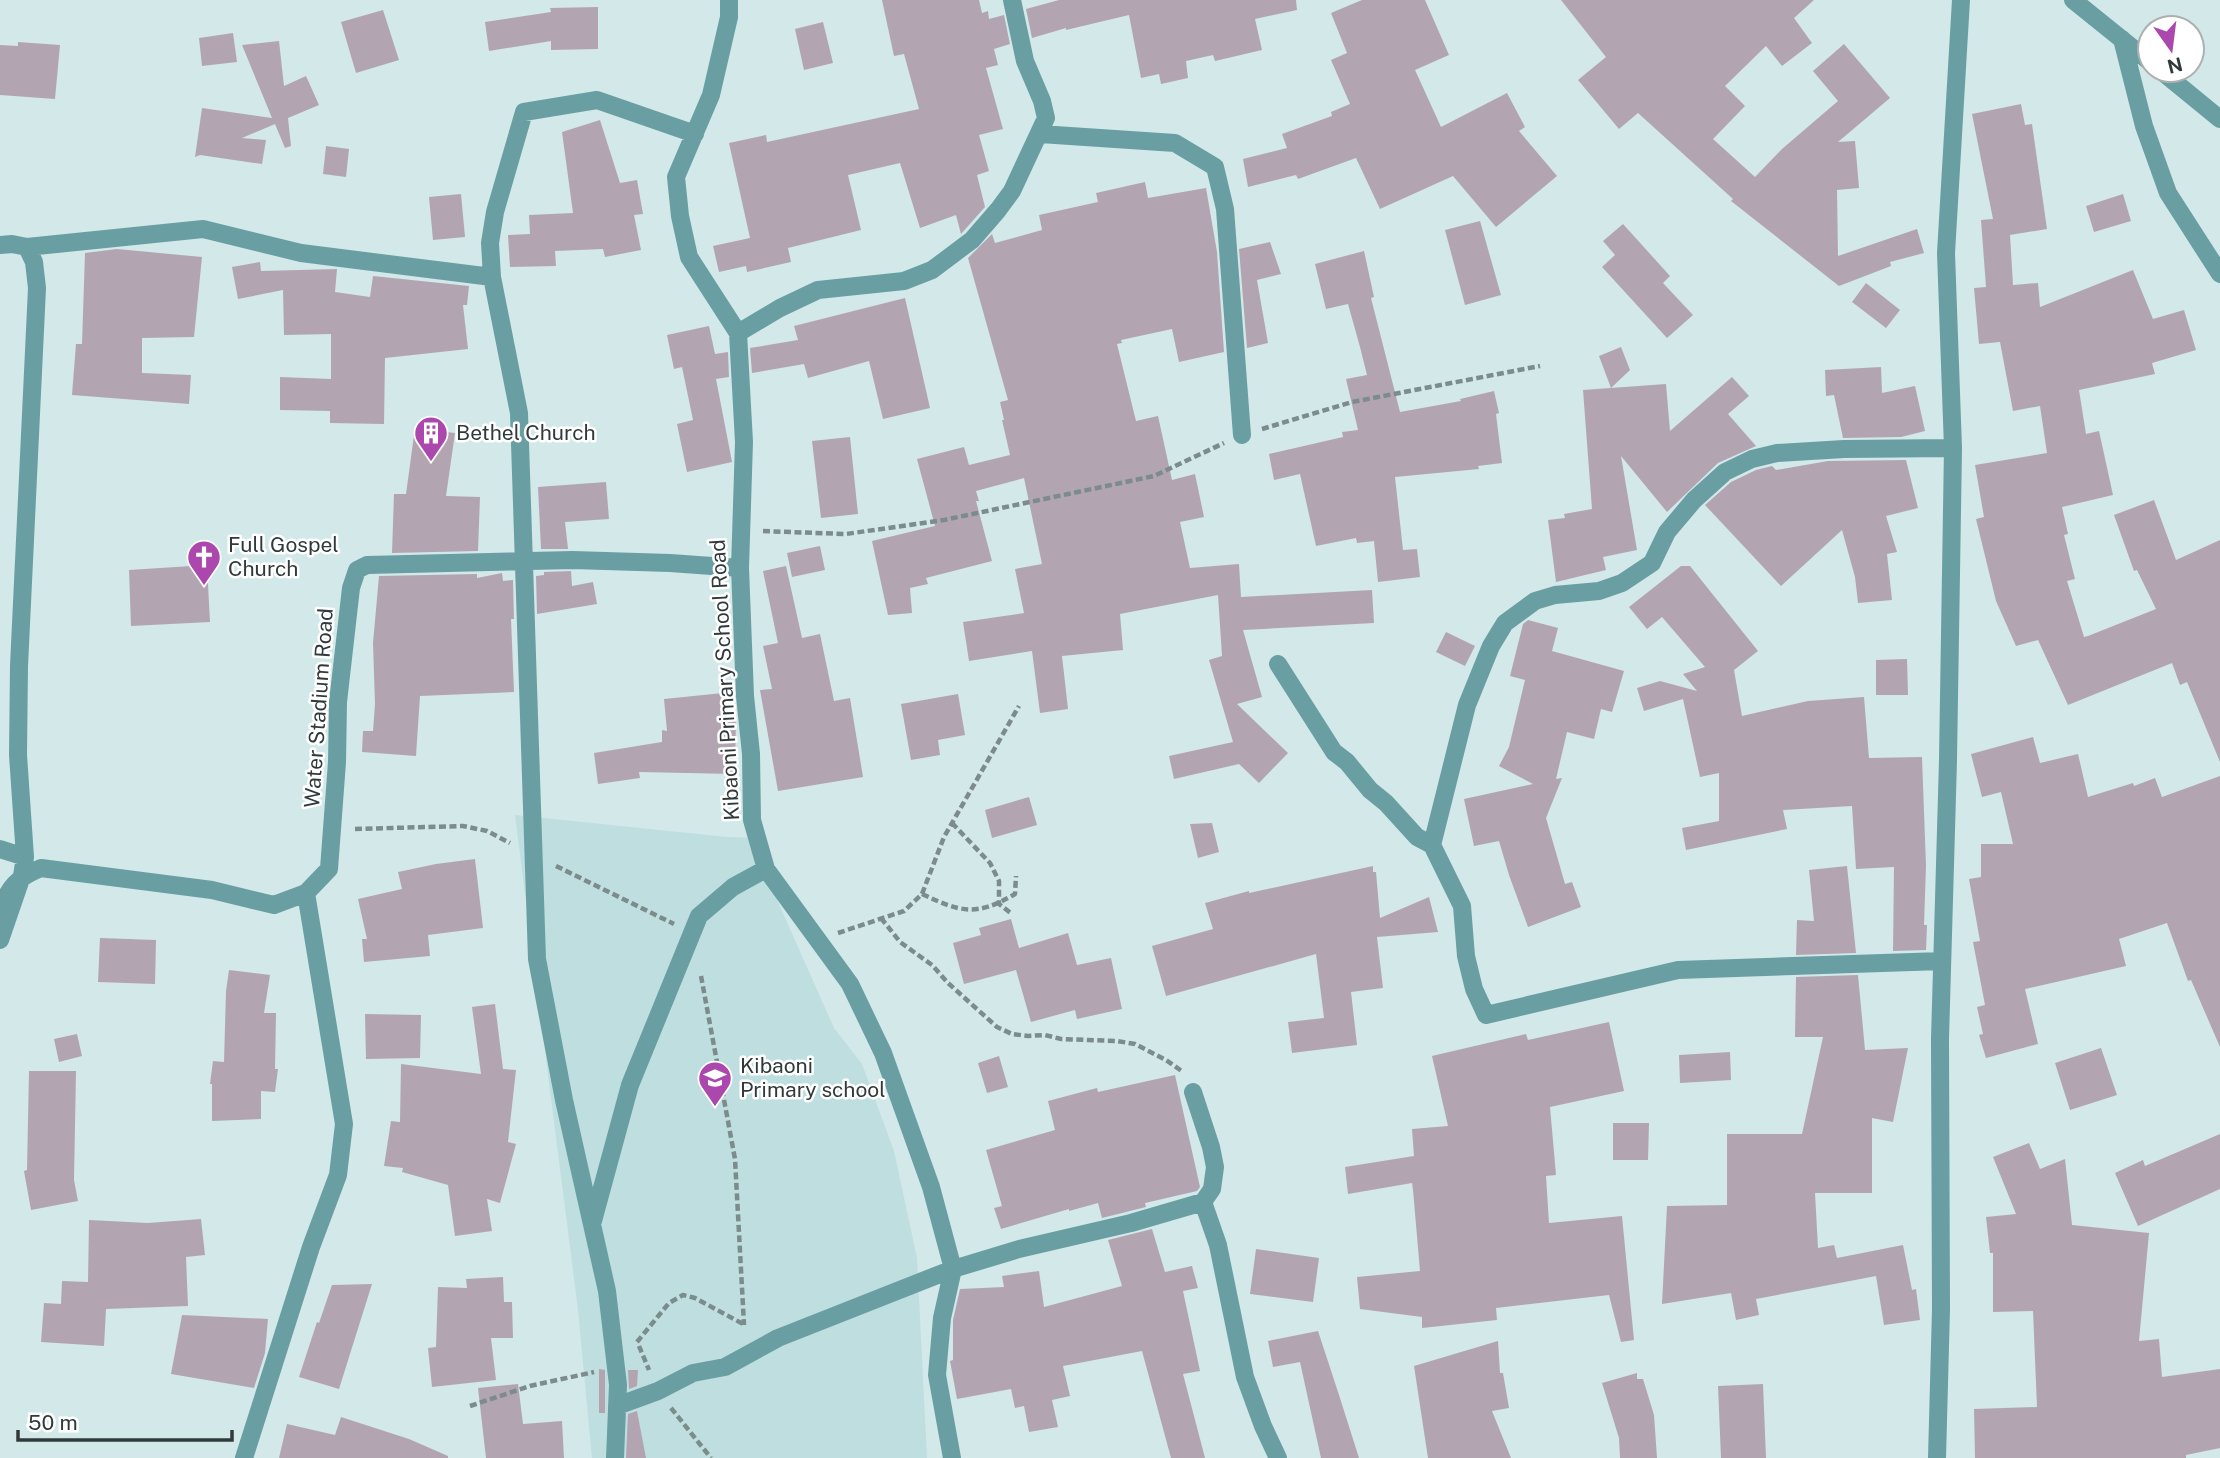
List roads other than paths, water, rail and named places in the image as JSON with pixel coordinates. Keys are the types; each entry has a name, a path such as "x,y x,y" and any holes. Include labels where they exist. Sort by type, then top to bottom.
{"street":[{"name":"Kibaoni Primary School Road","path":"729,0 729,17 712,95 676,177 689,257 738,333 744,442 740,568 751,754 752,820 766,869 850,984 883,1053 931,1187 953,1269 942,1318 937,1375 952,1458"},
{"path":"738,333 780,308 818,290 904,281 932,270 972,240 998,211 1012,191 1046,118 1042,101 1025,61 1012,0"},
{"path":"1937,1458 1941,1309 1940,1039 1953,448 1946,253 1961,0"},
{"path":"2073,0 2136,50"},
{"path":"2122,39 2144,126 2168,194 2220,274"},
{"path":"2177,84 2220,120"},
{"path":"615,1458 618,1385 607,1291 564,1100 537,958 519,413 492,278 490,243 495,212 524,112 597,100 695,134"},
{"path":"1040,134 1175,144 1215,167 1225,209 1242,435"},
{"path":"0,245 27,247 203,229 301,253 492,278"},
{"path":"0,940 22,876 24,857 18,755 19,666 37,288 34,262 27,247"},
{"path":"1432,845 1464,714 1491,646 1505,624 1535,601 1555,595 1599,591 1622,583 1652,563 1667,532 1694,500 1725,472 1752,459 1777,453 1844,449 1953,448"},
{"name":"Water Stadium Road","path":"22,876 41,868 212,890 274,905 306,893 329,869 337,762 338,702 351,588 357,570 367,565 524,561 656,562 740,568"},
{"path":"1278,664 1334,752 1417,837 1432,845 1461,906 1466,956 1474,989 1486,1014 1678,970 1942,961"},
{"path":"0,849 24,857"},
{"path":"591,1226 630,1085 699,916 733,887 766,869"},
{"path":"0,911 6,895 22,876"},
{"path":"244,1458 311,1247 338,1175 344,1124 306,893"},
{"path":"617,1406 658,1391 693,1373 725,1367 767,1343 953,1269 1019,1249 1131,1223 1203,1202 1212,1189 1215,1167 1193,1092"},
{"path":"1203,1202 1218,1245 1245,1377 1278,1458"}],"place":[{"name":"Bethel Church","path":"431,463"},
{"name":"Full Gospel Church","path":"204,587"},
{"name":"Kibaoni Primary school","path":"715,1108"}]}
